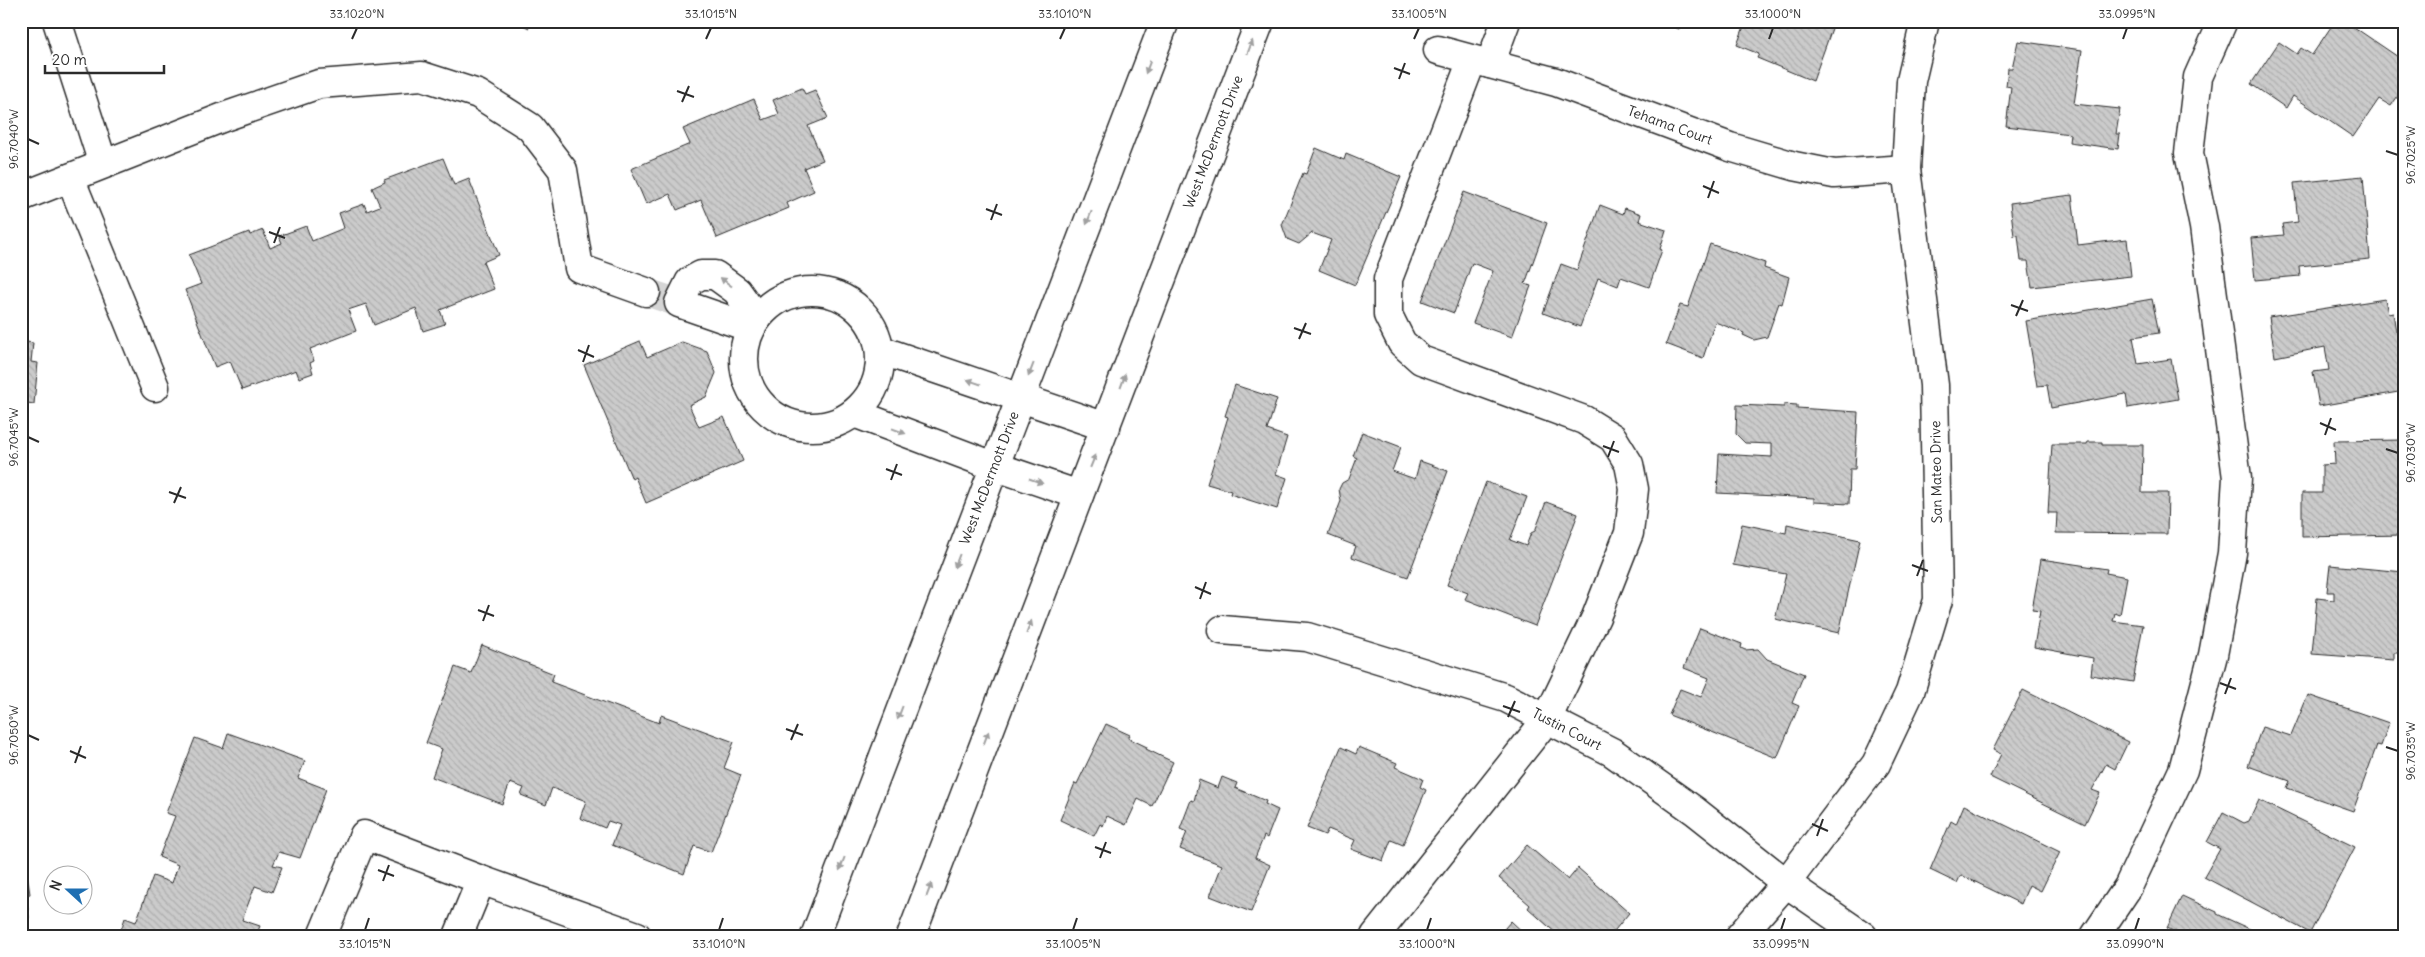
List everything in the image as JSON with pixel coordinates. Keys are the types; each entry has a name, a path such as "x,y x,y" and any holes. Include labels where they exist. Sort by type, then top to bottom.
{"street":[{"path":"57,21 103,164"},
{"name":"West McDermott Drive","path":"815,936 1165,21"},
{"name":"West McDermott Drive","path":"911,936 1260,21"},
{"path":"1375,936 1547,719 1596,617 1629,533 1634,489 1629,464 1613,438 1584,420 1422,360 1402,343 1388,316 1388,279 1481,62 1506,21"},
{"name":"San Mateo Drive","path":"1740,936 1786,883 1876,764 1910,692 1938,600 1934,385 1906,169 1911,80 1925,21"},
{"path":"2096,936 2128,887 2184,770 2213,655 2232,553 2236,478 2204,228 2189,153 2198,77 2223,21"},
{"name":"Tehama Court","path":"1438,50 1556,82 1730,147 1794,166 1834,174 1906,169"},
{"path":"21,197 224,116 319,84 422,76 478,94 530,127 563,170 579,268 646,292"},
{"path":"70,178 155,387"},
{"path":"701,274 715,275 737,291 754,324 679,304 690,281 701,274"},
{"path":"814,290 833,294 850,302 865,315 872,325 880,350 880,368 875,385 866,401 854,413 838,422 821,427 800,427 780,420 763,407 750,389 745,369 744,348 754,324 777,300 795,293 814,290"},
{"path":"880,350 1106,427"},
{"path":"854,413 994,466 1079,495"},
{"name":"Tustin Court","path":"1222,630 1307,637 1506,698 1612,752 1695,811 1786,883 1864,936"},
{"path":"322,936 364,835 481,880 637,936"},
{"path":"458,936 481,880"}],"building":[{"path":"515,21 532,21 529,28"},
{"path":"1658,21 1682,21 1679,29"},
{"path":"1746,21 1834,23 1813,81 1757,58 1759,54 1737,45"},
{"path":"2335,21 2345,21 2404,61 2404,87 2391,106 2379,99 2353,137 2293,96 2286,108 2251,84 2279,42 2297,54 2301,48 2312,55"},
{"path":"2018,41 2082,50 2074,104 2120,109 2116,134 2120,134 2118,149 2069,142 2070,134 2006,126 2011,87 2006,86 2008,68 2012,68"},
{"path":"802,88 805,94 815,90 828,118 808,126 823,160 804,168 814,191 787,203 789,208 717,238 701,200 677,210 670,194 646,204 631,169 690,144 683,129 754,99 763,120 779,114 773,100"},
{"path":"1316,148 1344,160 1346,154 1401,177 1355,285 1319,270 1331,240 1312,233 1299,244 1287,239 1282,225 1303,173 1306,174"},
{"path":"443,158 454,185 469,179 499,255 483,262 494,289 440,310 445,324 423,331 416,308 374,325 366,304 348,310 356,331 310,349 314,361 310,363 313,373 299,378 296,370 242,390 230,361 215,367 185,290 201,284 189,255 249,232 250,235 263,230 270,248 282,243 279,236 306,226 312,241 344,228 339,213 364,204 367,211 380,206 372,188 385,182 384,180"},
{"path":"2363,176 2370,259 2299,266 2300,276 2255,280 2251,238 2284,235 2282,224 2298,222 2294,183"},
{"path":"1464,192 1547,223 1525,284 1531,286 1512,337 1473,323 1493,271 1472,263 1454,313 1422,301"},
{"path":"2072,195 2078,245 2127,239 2131,276 2032,287 2028,261 2021,261 2018,235 2014,236 2010,203"},
{"path":"1600,205 1623,214 1625,208 1641,214 1639,221 1666,230 1660,249 1662,250 1649,287 1621,277 1618,286 1598,278 1580,327 1543,313 1561,264 1577,270"},
{"path":"1710,244 1765,263 1764,268 1789,277 1782,304 1779,303 1767,337 1754,340 1743,335 1744,333 1715,322 1703,358 1666,344 1680,305 1688,307"},
{"path":"2152,299 2159,333 2133,337 2138,364 2171,359 2178,399 2128,408 2126,394 2051,408 2047,385 2037,386 2026,321"},
{"path":"2385,299 2388,314 2393,313 2396,331 2403,330 2404,391 2319,406 2313,372 2329,370 2325,347 2275,357 2269,317"},
{"path":"21,341 33,343 31,362 38,363 34,404 21,402"},
{"path":"640,341 647,357 682,342 707,351 716,373 706,397 689,405 699,427 724,417 743,461 646,503 635,477 632,479 584,365"},
{"path":"1235,385 1277,399 1267,430 1287,437 1276,474 1287,478 1277,509 1230,494 1231,491 1207,484 1228,417 1225,416"},
{"path":"1784,404 1797,405 1797,408 1858,412 1855,469 1850,469 1849,504 1814,502 1814,498 1717,493 1719,454 1772,457 1772,444 1745,443 1736,434 1737,405 1784,407"},
{"path":"1362,432 1401,447 1392,471 1415,479 1420,461 1448,471 1408,577 1352,557 1356,546 1328,535 1341,501 1339,489 1342,483 1349,479 1357,458 1353,456"},
{"path":"2404,440 2404,535 2302,537 2302,493 2322,493 2322,465 2335,464 2334,441"},
{"path":"2088,442 2102,442 2102,445 2143,445 2142,493 2168,493 2167,534 2056,533 2057,513 2048,513 2052,444 2087,444"},
{"path":"1486,482 1527,497 1510,540 1526,546 1531,533 1535,531 1546,502 1578,514 1535,626 1465,599 1468,593 1447,585"},
{"path":"1742,524 1786,533 1787,524 1860,540 1839,633 1775,619 1786,574 1733,565"},
{"path":"2041,559 2107,569 2106,573 2127,577 2120,615 2115,613 2113,621 2143,625 2133,682 2091,675 2093,658 2034,647 2040,611 2032,610"},
{"path":"2330,565 2404,572 2403,653 2394,653 2394,660 2312,654 2317,598 2334,600 2334,592 2327,592"},
{"path":"1700,628 1742,644 1741,648 1745,650 1758,649 1767,659 1804,674 1792,703 1799,706 1777,758 1669,715 1680,689 1701,697 1709,678 1684,668"},
{"path":"482,645 554,674 551,682 659,723 661,715 734,742 724,768 741,775 711,852 694,846 684,874 612,845 620,825 608,821 605,828 580,818 586,801 552,788 546,805 521,795 524,788 510,783 502,804 432,777 442,749 426,743 455,667 471,673"},
{"path":"2023,690 2128,742 2115,769 2106,764 2092,790 2100,793 2085,824 1990,777 2001,754 1993,750"},
{"path":"2308,695 2389,723 2381,746 2377,745 2353,811 2287,788 2290,781 2248,766 2262,727 2291,736"},
{"path":"1106,724 1130,735 1128,738 1173,762 1152,806 1138,799 1126,825 1107,816 1103,826 1100,824 1094,836 1060,820 1075,783 1077,784"},
{"path":"228,733 305,761 298,778 326,789 300,858 279,852 273,865 282,867 272,892 255,886 242,920 260,926 256,936 119,936 125,918 136,922 153,876 172,883 178,865 159,857 175,816 166,813 195,738 223,748"},
{"path":"1341,747 1356,754 1359,747 1397,763 1395,767 1423,779 1420,787 1426,790 1403,845 1391,840 1383,861 1351,849 1355,840 1328,829 1325,835 1307,828"},
{"path":"1222,777 1237,783 1235,788 1266,801 1265,804 1278,810 1267,838 1264,836 1255,858 1270,865 1251,912 1210,896 1222,865 1180,849 1187,832 1180,829 1191,800 1194,801 1199,780 1218,788"},
{"path":"2259,800 2355,847 2310,933 2204,877 2220,849 2207,842 2223,812 2244,823 2249,821"},
{"path":"1964,805 2060,852 2041,891 2029,885 2021,904 1961,875 1957,883 1930,870 1951,821 1956,824"},
{"path":"1527,845 1568,880 1578,868 1629,913 1610,936 1559,936 1528,908 1530,905 1499,878"},
{"path":"27,874 30,894 26,895 29,918 25,918 27,936 21,936 21,875"},
{"path":"2182,896 2265,936 2184,936 2167,928"},
{"path":"1511,921 1527,936 1498,936"}],"tunnel":[{"path":"646,292 679,303"}]}
